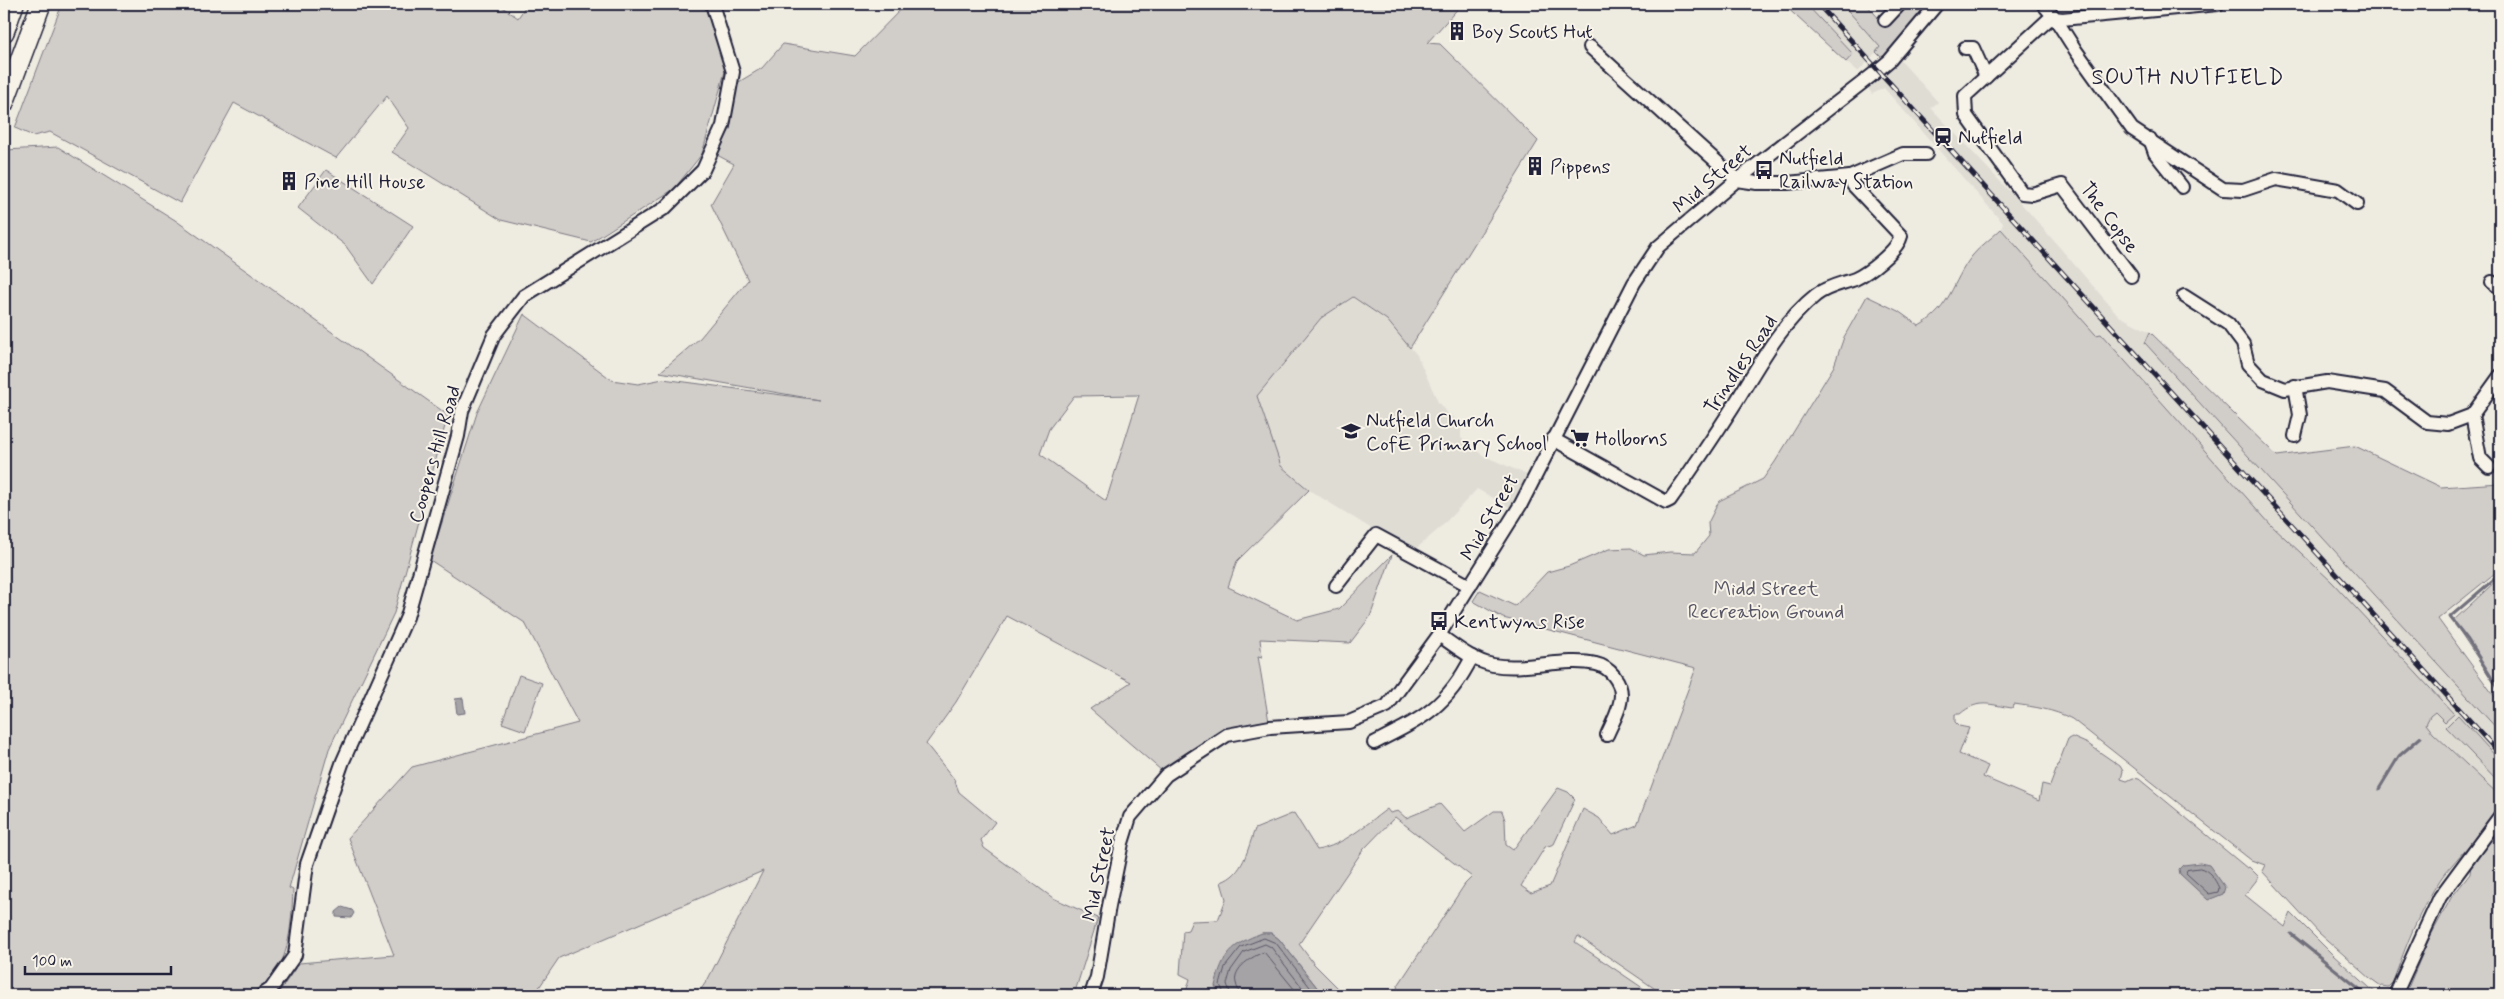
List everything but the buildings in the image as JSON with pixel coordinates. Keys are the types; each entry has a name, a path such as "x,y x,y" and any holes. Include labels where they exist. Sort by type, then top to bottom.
{"highway":[{"path":"4,32 14,4"},
{"path":"4,103 41,4"}],"street":[{"name":"Coopers Hill Road","path":"262,995 271,989 295,955 307,864 343,761 407,617 458,436 462,411 494,335 524,296 665,208 703,170 723,126 733,72 712,4"},
{"path":"1885,20 1900,4"},
{"name":"Mid Street","path":"1091,995 1097,977 1122,843 1130,817 1166,775 1227,735 1270,727 1349,722 1387,706 1439,635 1521,504 1634,283 1658,247 1737,180 1890,60 1937,4"},
{"path":"2043,4 2055,18 2076,51 2132,129 2150,139 2223,190 2243,190 2276,179 2338,190 2357,204"},
{"path":"1965,48 1972,48 1986,77 2048,20 2218,4"},
{"path":"1590,47 1737,180 1757,183 1787,183 1850,177 1903,154 1926,154"},
{"name":"The Copse","path":"1986,77 1965,96 1964,106 1966,115 1981,139 2022,193 2032,194 2062,185 2131,276"},
{"path":"2150,139 2155,153 2182,187"},
{"name":"Trindles Road","path":"1554,439 1666,502 1670,500 1772,345 1794,317 1816,296 1830,287 1856,278 1873,267 1899,243 1901,236 1853,185 1850,177"},
{"path":"2184,296 2228,324 2243,344 2248,364 2264,380 2285,389 2327,382 2385,391 2427,422 2448,424 2472,415 2500,376"},
{"path":"2295,436 2300,416 2296,386"},
{"path":"2472,415 2484,463"},
{"path":"1336,586 1376,535 1470,586"},
{"path":"1439,635 1486,664 1511,667 1586,663 1602,666 1612,674 1621,690 1618,710 1607,735"},
{"path":"1374,743 1423,717 1438,706 1458,682 1472,657"},
{"path":"2395,995 2440,897 2500,816"}],"shaded area":[{"path":"1806,4 1841,4 1881,47 1858,72 1846,62 1852,53"},
{"path":"1900,60 1938,102 1931,108 2027,210 2119,316 2150,332 2493,694 2500,704 2500,796 2433,733 2001,229 2003,223 1884,88 1872,94 1866,85"},
{"name":"Nutfield Church CofE Primary School","path":"1354,297 1387,320 1417,355 1438,402 1446,412 1461,423 1461,438 1482,455 1534,478 1517,511 1477,489 1441,527 1411,553 1309,490 1233,425 1321,318"}],"green space":[{"path":"62,4 498,4 518,18 527,4 704,4 726,68 702,154 674,189 591,242 501,220 392,152 409,128 387,96 336,158 234,103 180,203 50,132 33,136 15,128"},
{"path":"906,4 1462,4 1427,43 1440,44 1538,141 1410,348 1387,320 1353,297 1321,318 1257,396 1281,466 1309,490 1237,561 1228,587 1297,620 1339,609 1392,555 1370,617 1350,643 1260,639 1262,657 1258,656 1269,722 1162,771 1090,709 1131,682 1007,616 956,702 926,744 954,779 959,792 995,822 981,840 984,848 1053,898 1098,918 1074,995 697,995 708,979 763,871 559,958 536,992 539,995 277,995 299,963 394,955 348,838 412,767 578,723 525,623 430,560 477,413 524,314 612,380 638,384 663,379 819,400 660,372 700,338 748,280 711,204 734,164 717,155 728,132 737,83 762,68 783,44 855,56","holes":["1139,395 1106,501 1040,454 1049,429 1074,396"]},
{"path":"1783,4 1806,4 1853,54 1846,62"},
{"path":"1842,4 1866,4 1882,22 1891,24 1909,4 1929,4 1884,60 1876,52 1880,47"},
{"path":"58,147 175,220 448,415 394,613 329,749 289,888 293,890 291,920 286,949 275,975 253,995 4,995 4,154 6,150"},
{"path":"326,170 413,226 373,284 345,245 298,208"},
{"name":"Midd Street Recreation Ground","path":"2001,229 2096,335 2101,334 2271,525 2332,582 2454,714 2445,722 2435,712 2430,716 2426,724 2433,733 2500,796 2493,814 2442,877 2426,902 2393,982 2388,987 2381,986 2370,978 2319,933 2262,871 2265,865 2251,860 2072,719 2036,707 2014,704 2012,708 1979,704 1960,714 1955,714 1955,722 1959,726 1969,728 1959,754 1988,766 1983,777 2039,801 2042,784 2050,786 2068,739 2072,737 2088,744 2120,766 2123,771 2121,779 2127,781 2133,778 2139,779 2247,868 2249,867 2259,877 2245,895 2285,927 2291,913 2334,956 2378,995 1664,995 1578,936 1575,942 1653,995 1391,995 1398,989 1397,987 1465,884 1472,877 1395,817 1363,850 1299,944 1314,964 1345,995 1323,995 1279,939 1271,933 1262,933 1215,986 1221,995 1185,995 1190,979 1180,974 1183,931 1188,930 1192,921 1218,920 1226,899 1221,882 1229,878 1240,867 1255,829 1294,813 1317,850 1345,839 1387,809 1390,813 1398,811 1406,818 1440,804 1465,832 1494,811 1502,811 1505,820 1506,845 1513,850 1558,788 1568,792 1575,799 1554,844 1545,847 1521,886 1531,893 1550,886 1583,809 1599,818 1613,835 1637,825 1696,668 1503,618 1473,601 1480,590 1515,606 1547,572 1569,566 1609,549 1631,548 1644,555 1670,552 1695,553 1709,536 1708,523 1719,501 1763,479 1775,462 1834,366 1844,337 1867,296 1898,311 1919,326 1930,319 1945,303 1972,256"},
{"path":"2150,332 2277,456 2355,446 2441,487 2500,483 2500,569 2438,619 2500,704 2500,732 2145,343"},
{"path":"2500,577 2500,677 2494,683 2453,621"},
{"path":"519,675 542,683 525,731 502,723"},
{"path":"2458,715 2500,761 2500,783 2446,727"},
{"path":"2500,826 2500,995 2405,995 2428,941 2451,898 2470,874 2471,865"}],"water":[{"path":"463,698 465,713 457,714 455,699"},
{"path":"2200,863 2209,865 2225,887 2223,894 2208,900 2180,874 2179,869 2183,865"},
{"path":"342,907 352,910 354,913 351,918 336,917 336,912"},
{"path":"1262,933 1271,933 1279,939 1323,995 1221,995 1215,986 1225,958 1236,946"}],"waterway":[{"path":"2500,574 2450,617 2468,640 2500,691"},
{"path":"2379,789 2399,756 2421,737"},
{"path":"2291,934 2367,995"}],"railway":[{"path":"1818,4 2500,754"}],"place":[{"name":"Boy Scouts Hut","path":"1457,31"},
{"name":"Nutfield","path":"1943,137"},
{"name":"Pippens","path":"1535,166"},
{"name":"Nutfield Railway Station","path":"1764,170"},
{"name":"Pine Hill House","path":"289,181"},
{"name":"Nutfield Church CofE Primary School","path":"1351,431"},
{"name":"Holborns","path":"1580,438"},
{"name":"Kentwyns Rise","path":"1439,621"}],"district":[{"name":"SOUTH NUTFIELD","path":"2188,76"}]}
